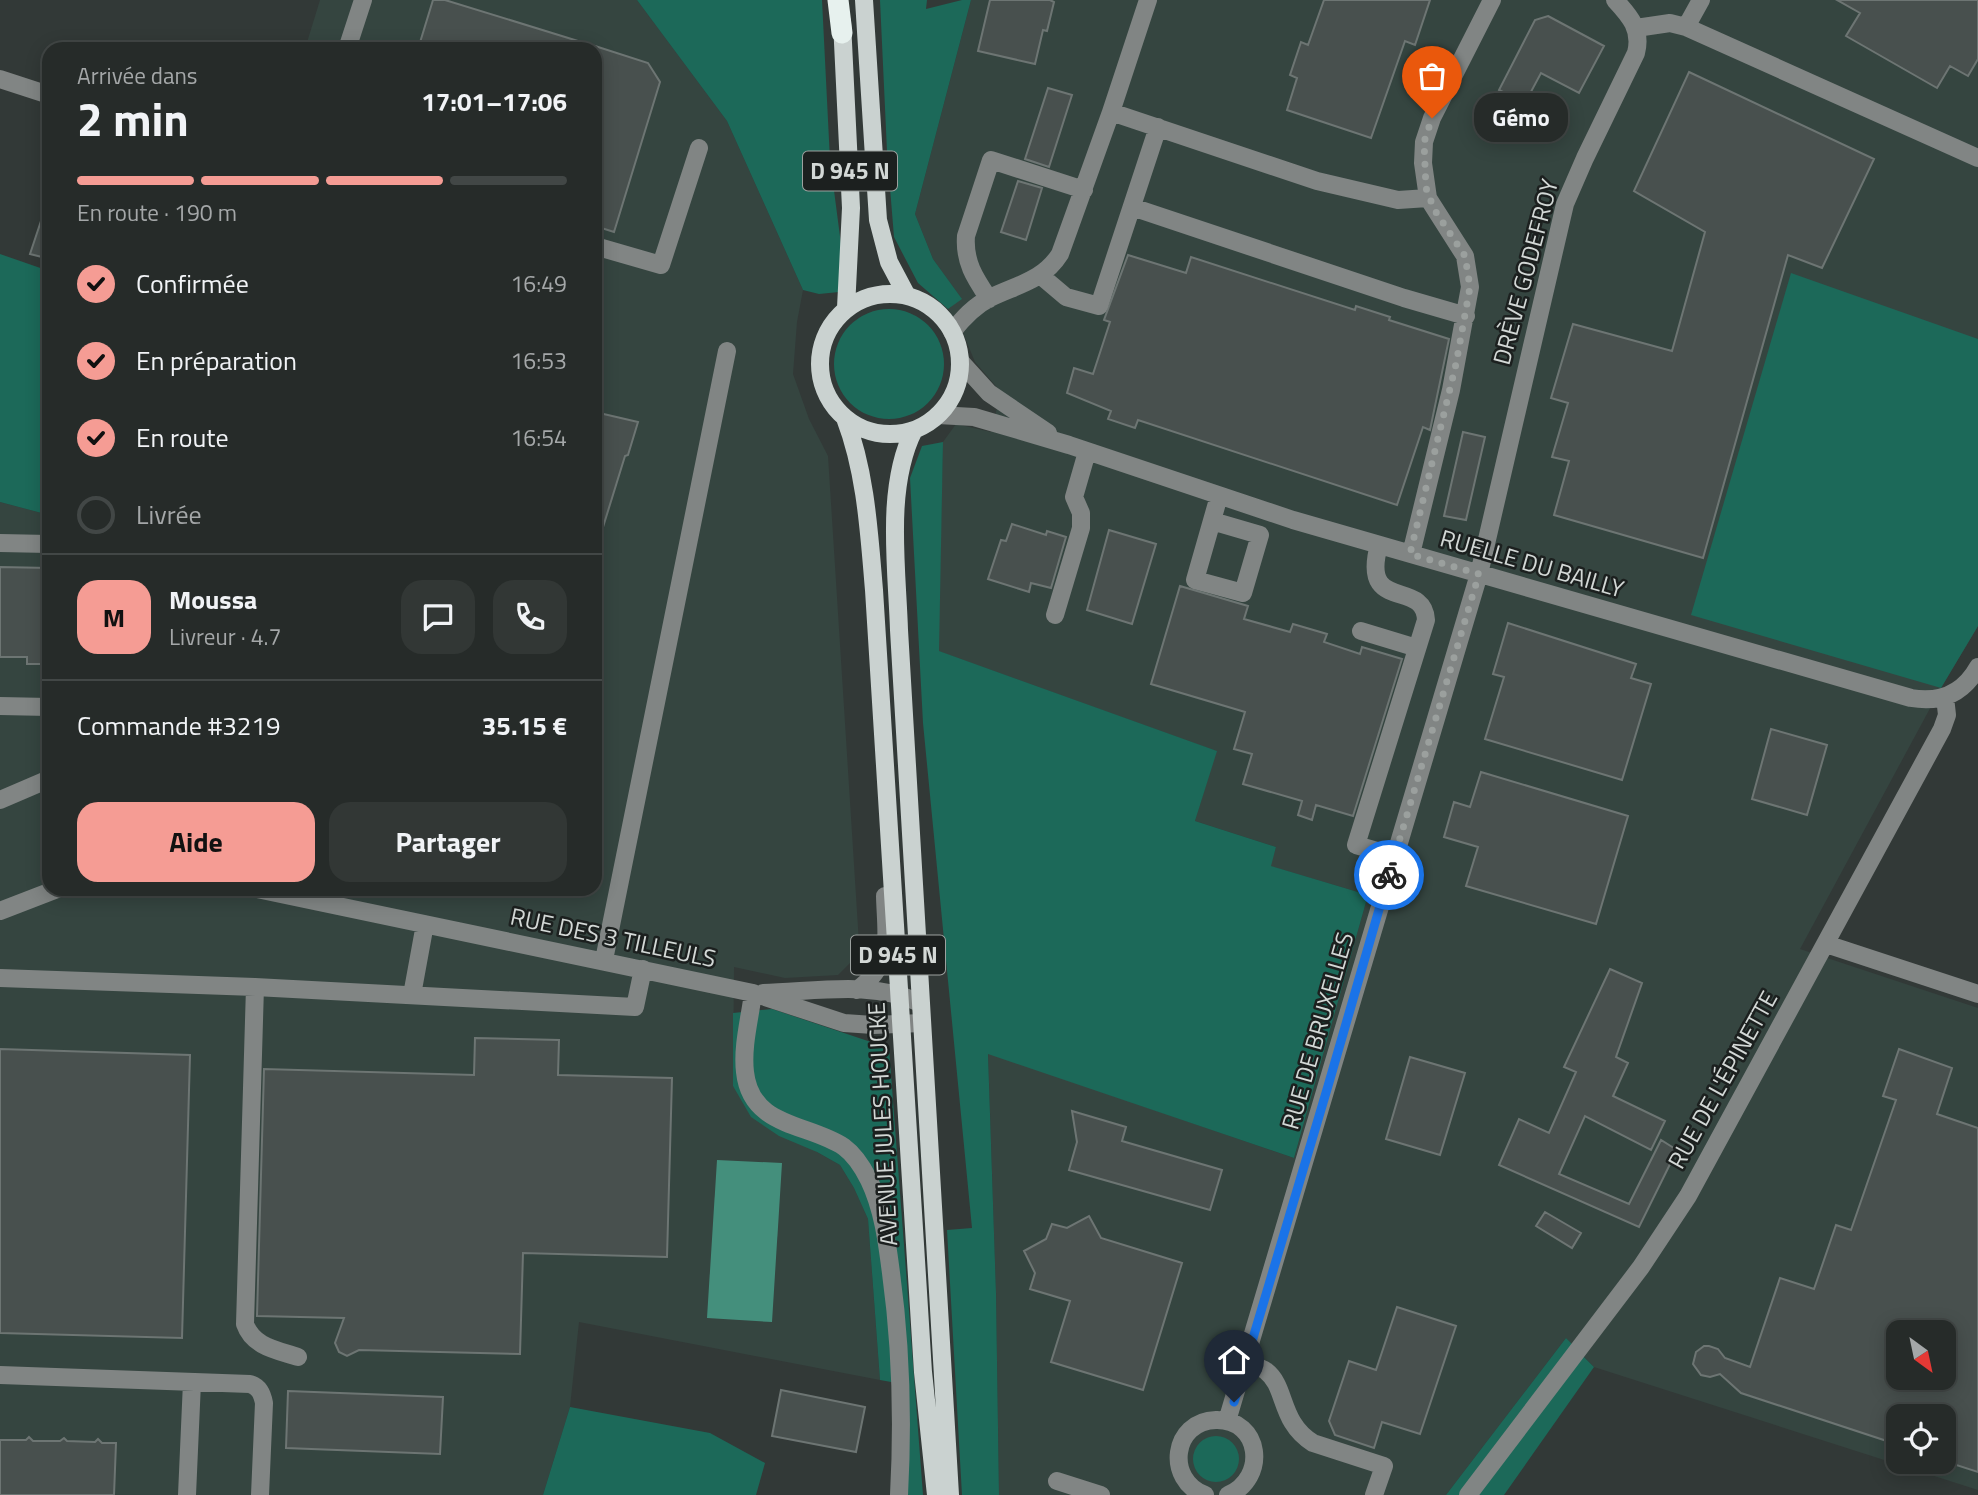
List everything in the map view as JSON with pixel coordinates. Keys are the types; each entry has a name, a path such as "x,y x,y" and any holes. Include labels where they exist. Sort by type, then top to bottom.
{"highway":[{"path":"840,0 842,33"}],"main road":[{"name":"D 945 N","path":"864,0 878,220 889,262 907,296"},
{"name":"D 945 N","path":"842,33 851,208 846,308"},
{"path":"876,295 907,296 934,309 952,332 960,361 953,394 938,415 914,430 896,434 860,428 845,418 826,393 819,363 826,332 846,308 876,295"},
{"name":"AVENUE JULES HOUCKE","path":"845,418 856,452 867,514 874,590 923,1373 936,1495"},
{"name":"AVENUE JULES HOUCKE","path":"914,430 900,465 896,521 901,684 950,1495"}],"street":[{"path":"349,42 363,0"},
{"path":"952,332 971,310 1041,275 1060,254 1148,0"},
{"path":"1410,554 1466,316 1470,287 1469,267 1456,240 1431,204 1423,163 1424,142 1432,118 1492,0"},
{"path":"1615,0 1632,19 1636,28 1670,23 1686,27 1976,152"},
{"path":"1686,27 1701,0"},
{"name":"DRÈVE GODEFROY","path":"1479,574 1561,220 1578,173 1634,61 1638,45 1636,28"},
{"path":"0,79 42,93"},
{"path":"1111,112 1317,181 1398,200 1431,204"},
{"path":"1041,275 1066,297 1099,306 1158,127"},
{"path":"602,248 661,265 699,148"},
{"path":"989,299 969,266 965,247 966,236 991,160 1084,190"},
{"path":"1132,207 1404,298 1466,316"},
{"path":"604,960 727,351"},
{"name":"RUELLE DU BAILLY","path":"960,361 999,401 1069,445"},
{"name":"RUELLE DU BAILLY","path":"938,415 974,416 1379,545 1911,698 1929,700 1945,697"},
{"path":"1055,615 1081,528 1081,513 1074,496 1087,452"},
{"path":"1212,521 1260,535 1243,593 1195,580 1219,496"},
{"path":"0,543 42,544"},
{"path":"1379,545 1374,568 1377,580 1388,591 1414,599 1424,608 1426,620 1356,845 1394,856"},
{"name":"RUE DE BRUXELLES","path":"1227,1421 1479,574"},
{"path":"1361,631 1417,648"},
{"path":"1945,697 1962,688 1978,667"},
{"name":"RUE DE L'ÉPINETTE","path":"1468,1495 1665,1232 1688,1196 1942,729 1947,715 1945,697"},
{"path":"0,706 42,707"},
{"path":"0,800 42,782"},
{"path":"857,990 876,973 884,956 890,840"},
{"path":"0,911 42,895"},
{"name":"RUE DES 3 TILLEULS","path":"291,896 753,993 844,1023 922,1023"},
{"path":"412,995 425,924"},
{"path":"1826,944 1978,994"},
{"path":"0,978 255,987 635,1007 643,969"},
{"path":"255,987 245,1324 248,1334 256,1342 298,1357"},
{"name":"RUE DES 3 TILLEULS","path":"753,993 857,990 900,996 920,1003"},
{"path":"753,993 744,1059 746,1081 755,1100 777,1120 836,1143 852,1154 870,1182 880,1211 887,1242 899,1345 899,1495"},
{"path":"1246,1363 1262,1368 1272,1377 1286,1413 1304,1438 1384,1466 1374,1495"},
{"path":"0,1375 250,1384 260,1390 264,1403 260,1495"},
{"path":"187,1495 192,1382"},
{"path":"1205,1495 1192,1488 1182,1477 1178,1463 1179,1447 1186,1434 1198,1424 1213,1420 1227,1421 1240,1428 1249,1438 1255,1458 1249,1478 1240,1489 1228,1495"},
{"path":"1057,1481 1101,1495"}],"shaded area":[{"path":"320,0 637,0 727,121 803,290 797,322 793,374 809,419 828,456 859,943 856,957 838,975 785,978 734,967 733,1086 817,1152 840,1165 854,1188 868,1219 880,1380 579,1322 570,1407 543,1495 0,1495 0,502 42,513 42,896 602,896 602,42 307,42"},
{"path":"637,0 822,0 830,160 841,244 839,292 819,294 803,290 727,121"},
{"path":"880,0 927,0 926,9 971,0 915,214 933,259 962,299 948,309 918,283 894,237"},
{"path":"971,0 1978,0 1978,626 1941,688 1800,949 1978,1008 1978,1490 1928,1474 1956,1474 1956,1404 1886,1404 1886,1461 1594,1367 1566,1338 1446,1495 999,1495 988,1053 1294,1158 1368,895 1270,866 1276,847 1195,821 1216,751 938,651 943,442 956,424 991,432 1001,392 975,362 963,333 948,309 961,298 933,259 915,214"},
{"path":"0,254 42,269 42,513 0,502"},
{"path":"1791,273 1978,339 1978,626 1941,688 1691,615"},
{"path":"889,309 910,313 928,325 940,343 944,364 940,385 928,403 910,415 889,419 868,415 850,403 838,385 834,364 838,343 850,325 868,313"},
{"path":"943,442 939,651 1217,751 1195,821 1276,847 1271,866 1368,895 1294,1158 988,1054 999,1495 962,1495 947,1230 972,1228 923,723 910,478 922,446"},
{"path":"772,1009 889,1048 923,1495 908,1495 908,1385 880,1380 868,1219 854,1188 840,1165 779,1136 751,1117 733,1086 733,1013"},
{"path":"717,1160 782,1163 772,1322 707,1318"},
{"path":"1566,1338 1574,1346 1460,1495 1446,1495"},
{"path":"1583,1356 1594,1367 1504,1495 1477,1495"},
{"path":"570,1407 710,1433 765,1463 756,1495 543,1495"},
{"path":"1216,1436 1232,1443 1239,1459 1232,1475 1216,1482 1200,1475 1193,1459 1200,1443"}],"building":[{"path":"433,0 445,0 581,42 420,42"},
{"path":"990,0 1054,2 1047,31 1043,30 1035,64 978,51"},
{"path":"1324,0 1430,0 1415,45 1405,41 1371,138 1287,110 1297,78 1290,75 1301,42 1308,45"},
{"path":"1837,0 1978,0 1978,59 1968,76 1950,66 1937,88 1846,36 1860,13"},
{"path":"1548,16 1604,46 1579,93 1541,73 1525,103 1499,90 1535,20"},
{"path":"602,48 648,63 660,82 614,232 602,228"},
{"path":"1689,72 1874,159 1822,268 1788,255 1703,558 1554,515 1569,461 1552,457 1568,403 1551,398 1573,324 1672,351 1705,232 1634,191"},
{"path":"1048,88 1072,95 1049,167 1025,159"},
{"path":"1018,181 1042,188 1026,240 1001,232"},
{"path":"42,218 42,257 30,254"},
{"path":"1128,255 1186,273 1191,257 1355,310 1356,306 1390,317 1389,320 1449,339 1430,430 1423,427 1397,505 1138,420 1135,428 1108,419 1111,411 1067,393 1074,368 1093,374 1110,322 1104,320"},
{"path":"602,414 638,422 628,455 625,456 602,530"},
{"path":"1463,432 1485,437 1466,520 1444,516"},
{"path":"1012,524 1046,535 1047,531 1066,537 1051,588 1031,583 1029,592 988,579 1001,540 1006,541"},
{"path":"1109,530 1156,544 1132,624 1087,610"},
{"path":"0,567 42,568 42,664 27,664 27,657 0,657"},
{"path":"1180,586 1248,606 1244,619 1290,632 1293,624 1327,634 1324,642 1360,654 1362,647 1402,659 1353,816 1316,805 1312,820 1298,815 1302,801 1243,784 1252,754 1234,749 1245,712 1151,684"},
{"path":"1508,623 1636,664 1631,678 1651,684 1622,780 1485,739 1504,677 1493,674"},
{"path":"1771,729 1827,745 1807,815 1752,799"},
{"path":"1481,772 1628,816 1596,924 1466,886 1478,847 1444,837 1454,802 1470,807"},
{"path":"1610,969 1642,983 1616,1057 1628,1063 1613,1096 1665,1121 1651,1150 1585,1116 1559,1174 1629,1204 1661,1140 1677,1150 1639,1227 1499,1165 1519,1119 1549,1133 1576,1072 1564,1067"},
{"path":"475,1038 559,1040 558,1075 672,1078 667,1257 523,1253 520,1354 359,1350 347,1356 339,1352 335,1343 344,1318 257,1316 264,1069 474,1075"},
{"path":"0,1049 190,1055 182,1338 0,1333"},
{"path":"1899,1049 1952,1068 1937,1114 1978,1128 1978,1472 1956,1465 1956,1404 1886,1404 1886,1441 1741,1393 1720,1374 1710,1377 1701,1375 1693,1364 1696,1352 1709,1346 1718,1349 1725,1358 1750,1367 1780,1278 1814,1289 1836,1225 1851,1230 1896,1100 1883,1096"},
{"path":"1410,1057 1465,1073 1440,1155 1386,1139"},
{"path":"1072,1111 1126,1127 1122,1141 1222,1170 1210,1210 1069,1170 1077,1142"},
{"path":"1545,1212 1581,1233 1572,1248 1536,1226"},
{"path":"1089,1216 1101,1238 1182,1263 1143,1390 1051,1362 1070,1301 1030,1289 1035,1273 1024,1251 1046,1239 1052,1224 1067,1228"},
{"path":"1397,1307 1456,1326 1420,1434 1382,1422 1374,1448 1335,1435 1329,1421 1349,1361 1376,1370"},
{"path":"781,1390 865,1407 856,1452 772,1436"},
{"path":"288,1391 443,1397 440,1454 286,1448"},
{"path":"29,1437 33,1441 60,1441 64,1438 67,1441 95,1442 98,1439 102,1443 116,1443 114,1495 0,1495 0,1440 26,1440"}],"way so far":[{"path":"1389,875 1479,574 1410,554 1456,364 1470,287 1469,267 1465,256 1428,198 1423,163 1424,142 1432,118"}],"place":[{"name":"Gémo","path":"1432,118"}],"route":[{"path":"1234,1402 1389,875"}]}
